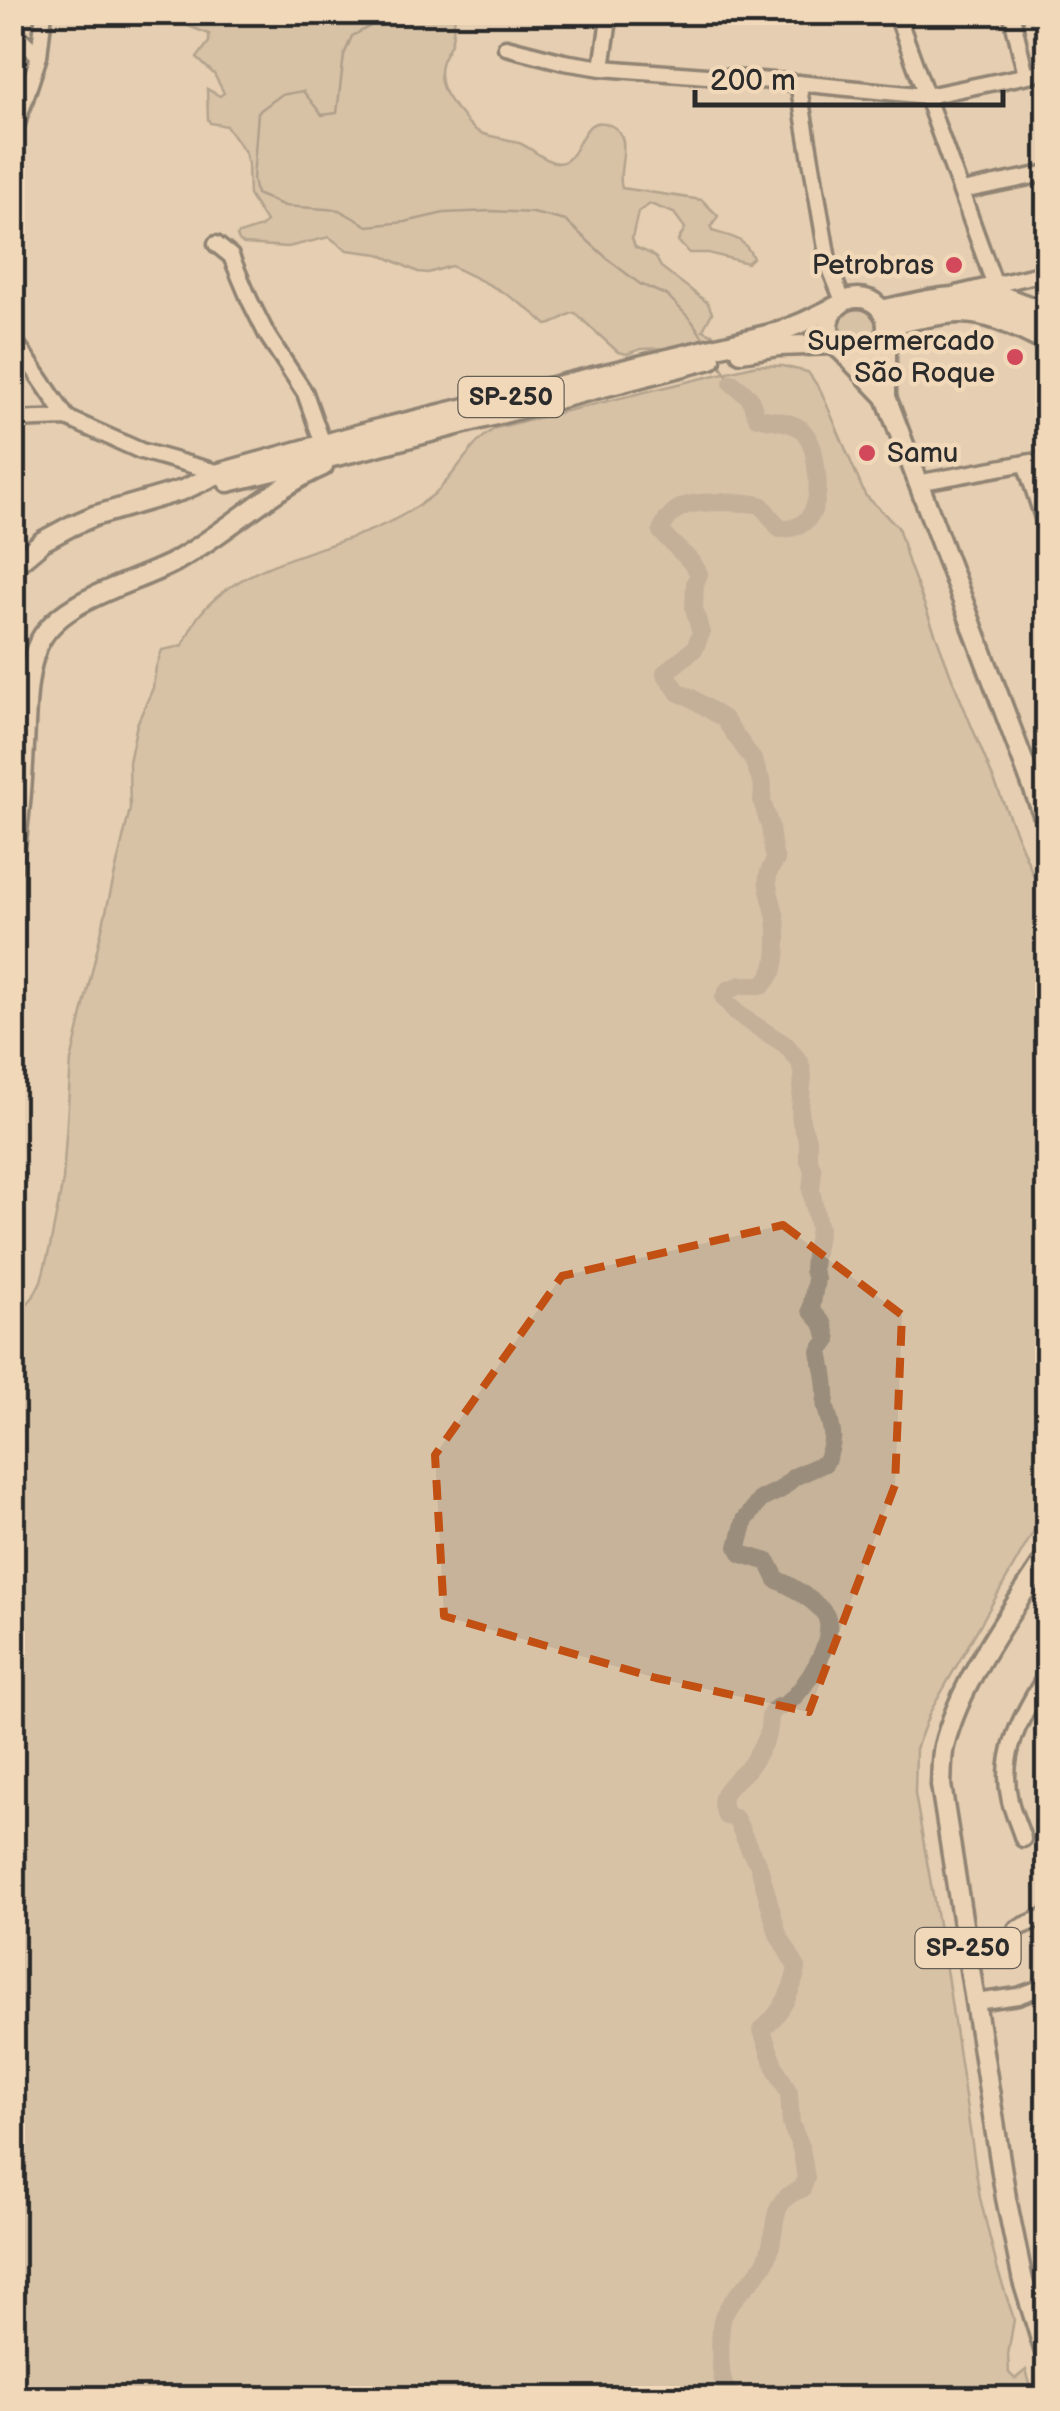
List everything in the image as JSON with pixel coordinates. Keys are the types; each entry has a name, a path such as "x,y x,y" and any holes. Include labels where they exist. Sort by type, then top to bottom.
{"main road":[{"path":"886,397 829,334 828,323 841,303 864,298 874,303 885,323 886,397 1041,797 1048,827"},
{"path":"885,323 941,300 958,298 997,300 1048,330"},
{"path":"885,323 957,313 997,300"},
{"path":"997,300 1001,321 1048,343"},
{"name":"SP-250","path":"183,490 220,472 323,444 778,332 841,303"},
{"name":"SP-250","path":"12,567 43,541 71,526 183,490 215,486 365,449 740,352 778,346 839,348 854,356 864,355 881,344 885,323"},
{"path":"263,503 298,465 342,444 405,424"},
{"path":"12,866 20,823 27,698 35,651 42,637 63,613 176,561 310,472 365,449"},
{"name":"SP-250","path":"1048,1555 980,1663 952,1721 943,1751 941,1785 1006,2198 1023,2281 1048,2362"}],"street":[{"path":"12,139 40,56 44,12"},
{"path":"602,68 610,12"},
{"path":"896,12 962,190 997,300"},
{"path":"1011,12 1026,75"},
{"path":"12,30 40,56"},
{"path":"506,48 602,68 927,96 1048,71"},
{"path":"798,82 829,266 841,303"},
{"path":"962,190 1048,172"},
{"path":"216,244 231,256 267,335 305,393 323,444"},
{"path":"997,300 1048,272"},
{"path":"997,300 1048,311"},
{"path":"12,337 67,418"},
{"path":"12,420 67,418 141,451 220,472"},
{"path":"917,482 1048,459"},
{"path":"1025,463 1048,533"},
{"path":"1023,1839 1009,1797 1008,1764 1012,1739 1048,1672"},
{"path":"1016,1929 1048,1915"},
{"path":"976,2002 1018,1996 1048,1985"}],"highlighted area":[{"path":"783,1225 902,1315 895,1485 809,1712 656,1678 444,1616 435,1455 562,1276"}],"shaded area":[{"path":"155,13 456,13 440,78 450,101 475,129 519,143 553,162 562,162 570,158 591,125 610,125 622,137 622,188 702,200 718,216 712,231 746,246 753,258 747,263 708,253 689,253 678,241 685,228 674,213 650,204 638,212 632,238 635,247 656,258 661,267 708,303 712,313 703,330 718,340 698,347 641,349 627,354 618,352 575,313 547,325 514,299 451,266 418,272 379,254 347,250 329,237 288,247 244,244 239,241 239,234 266,222 249,195 245,152 226,126 210,123 208,119 207,89 220,96 224,93 214,74 197,58 209,42 209,34"},
{"path":"857,304 873,311 880,327 873,343 857,350 841,343 834,327 841,311"},
{"path":"757,365 808,372 821,391 865,495 898,527 955,686 1047,908 1047,1508 929,1714 916,1749 915,1794 980,2198 1014,2319 1009,2373 1015,2379 1026,2370 1034,2398 13,2398 13,1320 33,1297 50,1247 63,1180 71,1061 130,809 129,762 137,724 153,688 162,650 182,646 201,613 221,593 245,578 383,525 421,504 496,428"}],"waterway":[{"path":"382,12 369,27 352,36 344,55 337,113 322,115 303,91 281,95 258,112 253,179 256,194 285,206 339,210 368,226 444,213 492,211 533,213 566,221 640,284 668,296 707,344"},
{"path":"719,363 732,383"},
{"path":"732,383 749,397 757,417 792,424 806,435 816,462 815,504 800,525 780,529 761,505 750,503 693,504 672,514 661,531 699,574 694,608 701,633 695,648 665,673 679,693 724,719 753,760 763,785 762,801 776,860 768,880 777,927 775,966 763,985 741,985 728,990 724,998 745,1019 786,1045 800,1062 801,1122 813,1171 811,1190 819,1229 811,1310 824,1325 828,1340 820,1351 832,1436 825,1463 761,1499 745,1520 738,1547 742,1554 768,1562 777,1580 823,1611 828,1626 824,1650 811,1675 795,1696 772,1713 760,1749 722,1800 726,1816 735,1818 758,1863 778,1934 797,1968 785,2002 762,2030 789,2093 791,2124 801,2148 806,2178 802,2189 790,2194 778,2209 766,2261 723,2317 723,2381 736,2398"}],"place":[{"name":"Petrobras","path":"954,265"},
{"name":"Supermercado São Roque","path":"1015,357"},
{"name":"Samu","path":"867,453"}]}
